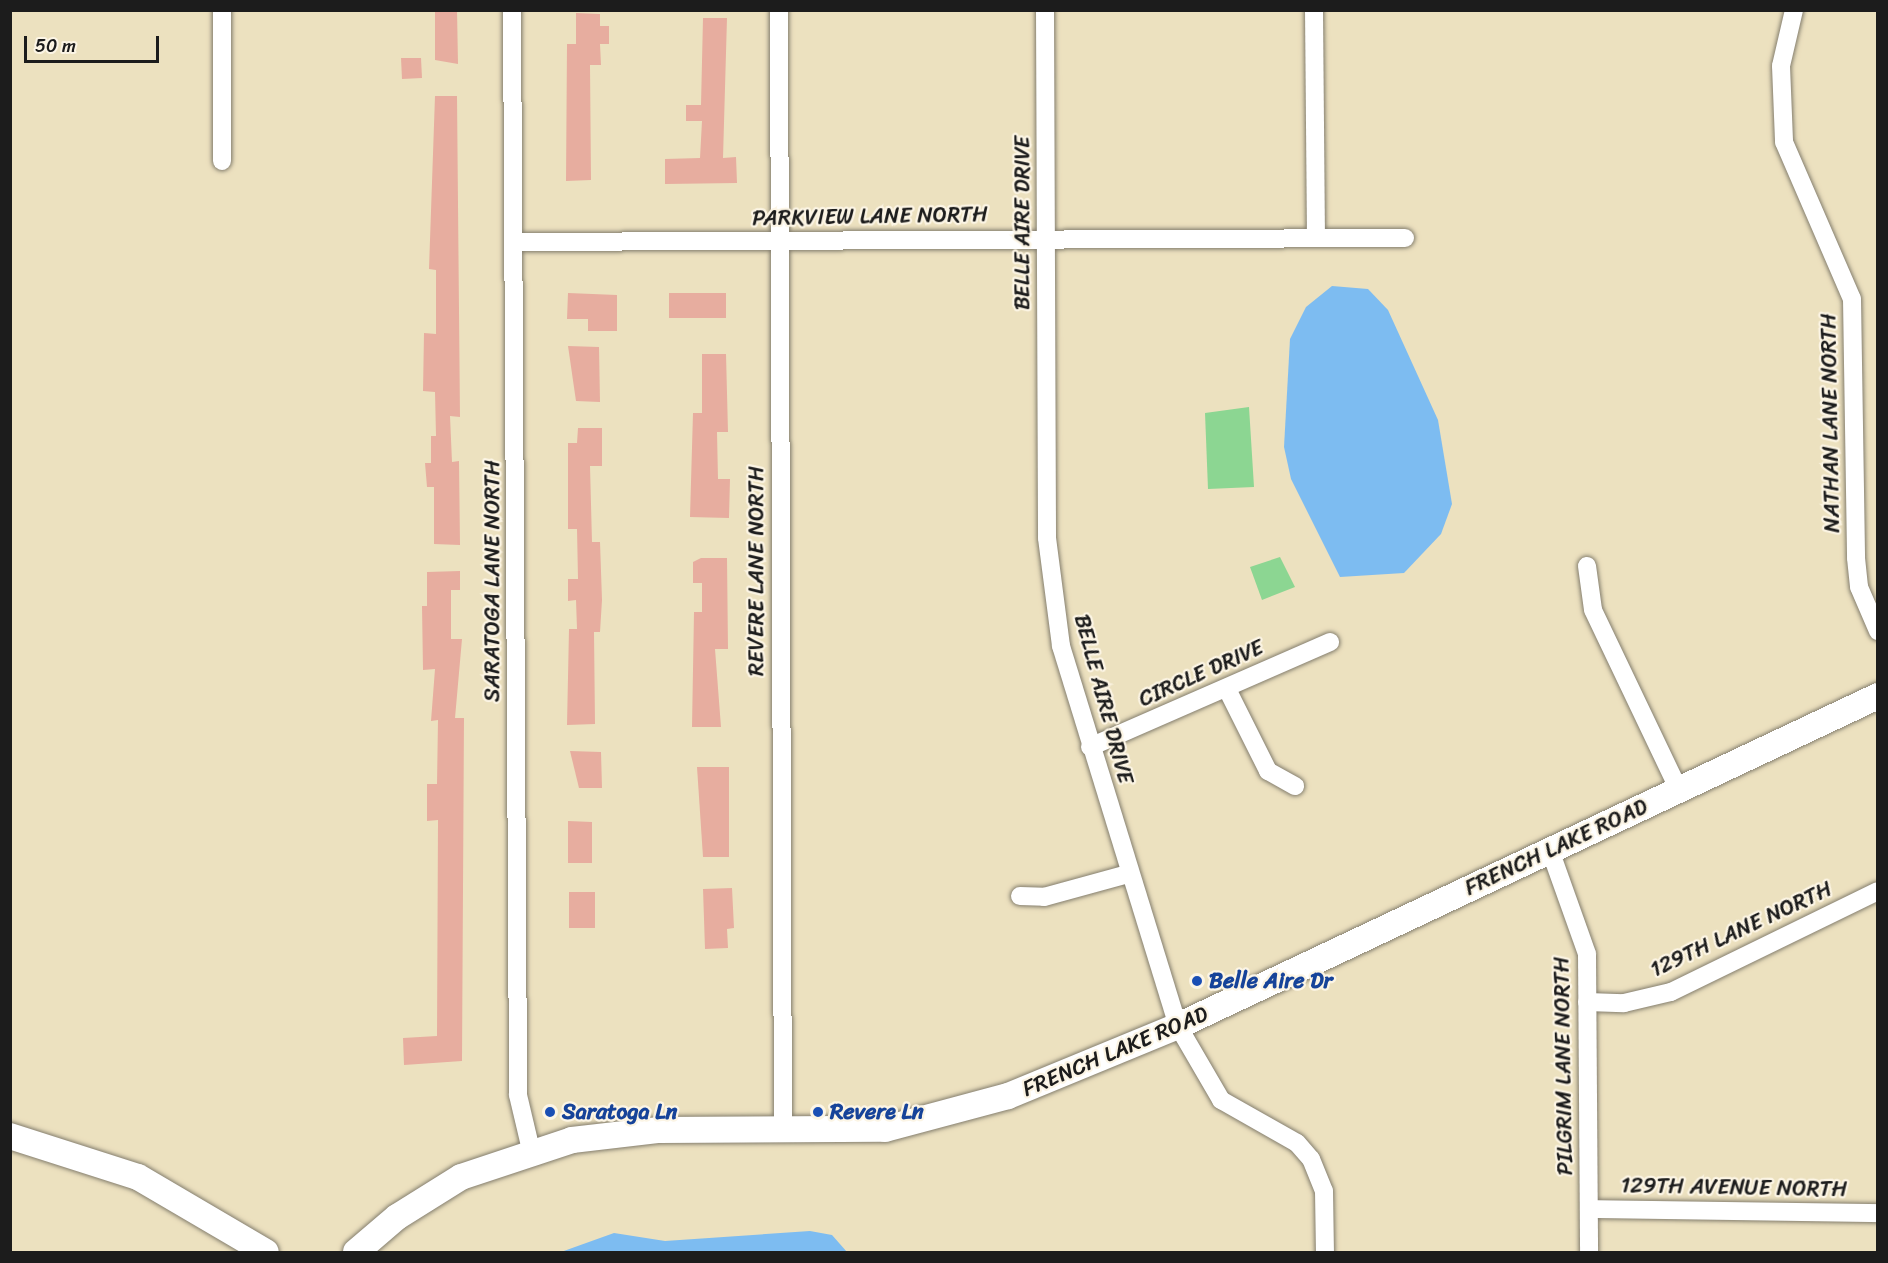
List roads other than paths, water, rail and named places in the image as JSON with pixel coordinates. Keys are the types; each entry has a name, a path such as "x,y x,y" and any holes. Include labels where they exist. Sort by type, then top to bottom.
{"street":[{"path":"222,10 222,161"},
{"name":"SARATOGA LANE NORTH","path":"512,10 519,1095 531,1150"},
{"name":"REVERE LANE NORTH","path":"779,10 778,241 783,1131"},
{"name":"BELLE AIRE DRIVE","path":"1045,10 1047,538 1061,646 1128,874 1178,1026 1221,1100 1297,1143 1311,1159 1324,1191 1325,1252"},
{"path":"1314,10 1316,236"},
{"name":"NATHAN LANE NORTH","path":"1794,10 1781,66 1784,142 1852,299 1856,558 1859,587 1878,631"},
{"name":"PARKVIEW LANE NORTH","path":"514,242 1316,236 1406,238"},
{"path":"1587,566 1593,610 1678,790"},
{"name":"CIRCLE DRIVE","path":"1090,747 1330,642"},
{"path":"1227,688 1268,771 1295,786"},
{"name":"FRENCH LAKE ROAD","path":"356,1252 427,1196 531,1150 639,1131 885,1129 950,1116 1178,1026 1878,696"},
{"name":"PILGRIM LANE NORTH","path":"1550,850 1581,928 1587,1002 1589,1252"},
{"path":"1020,896 1044,897 1128,874"},
{"name":"129TH LANE NORTH","path":"1587,1002 1624,1003 1671,992 1878,891"},
{"path":"10,1136 138,1176 266,1252"},
{"name":"129TH AVENUE NORTH","path":"1589,1209 1878,1213"}],"water":[{"path":"1332,286 1368,289 1388,310 1438,420 1452,504 1441,534 1404,573 1340,577 1291,479 1284,447 1290,339 1306,307"},
{"path":"810,1231 832,1235 847,1252 561,1252 614,1233 665,1241"}],"place":[{"name":"Belle Aire Dr","path":"1197,981"},
{"name":"Saratoga Ln","path":"550,1112"},
{"name":"Revere Ln","path":"818,1112"}]}
